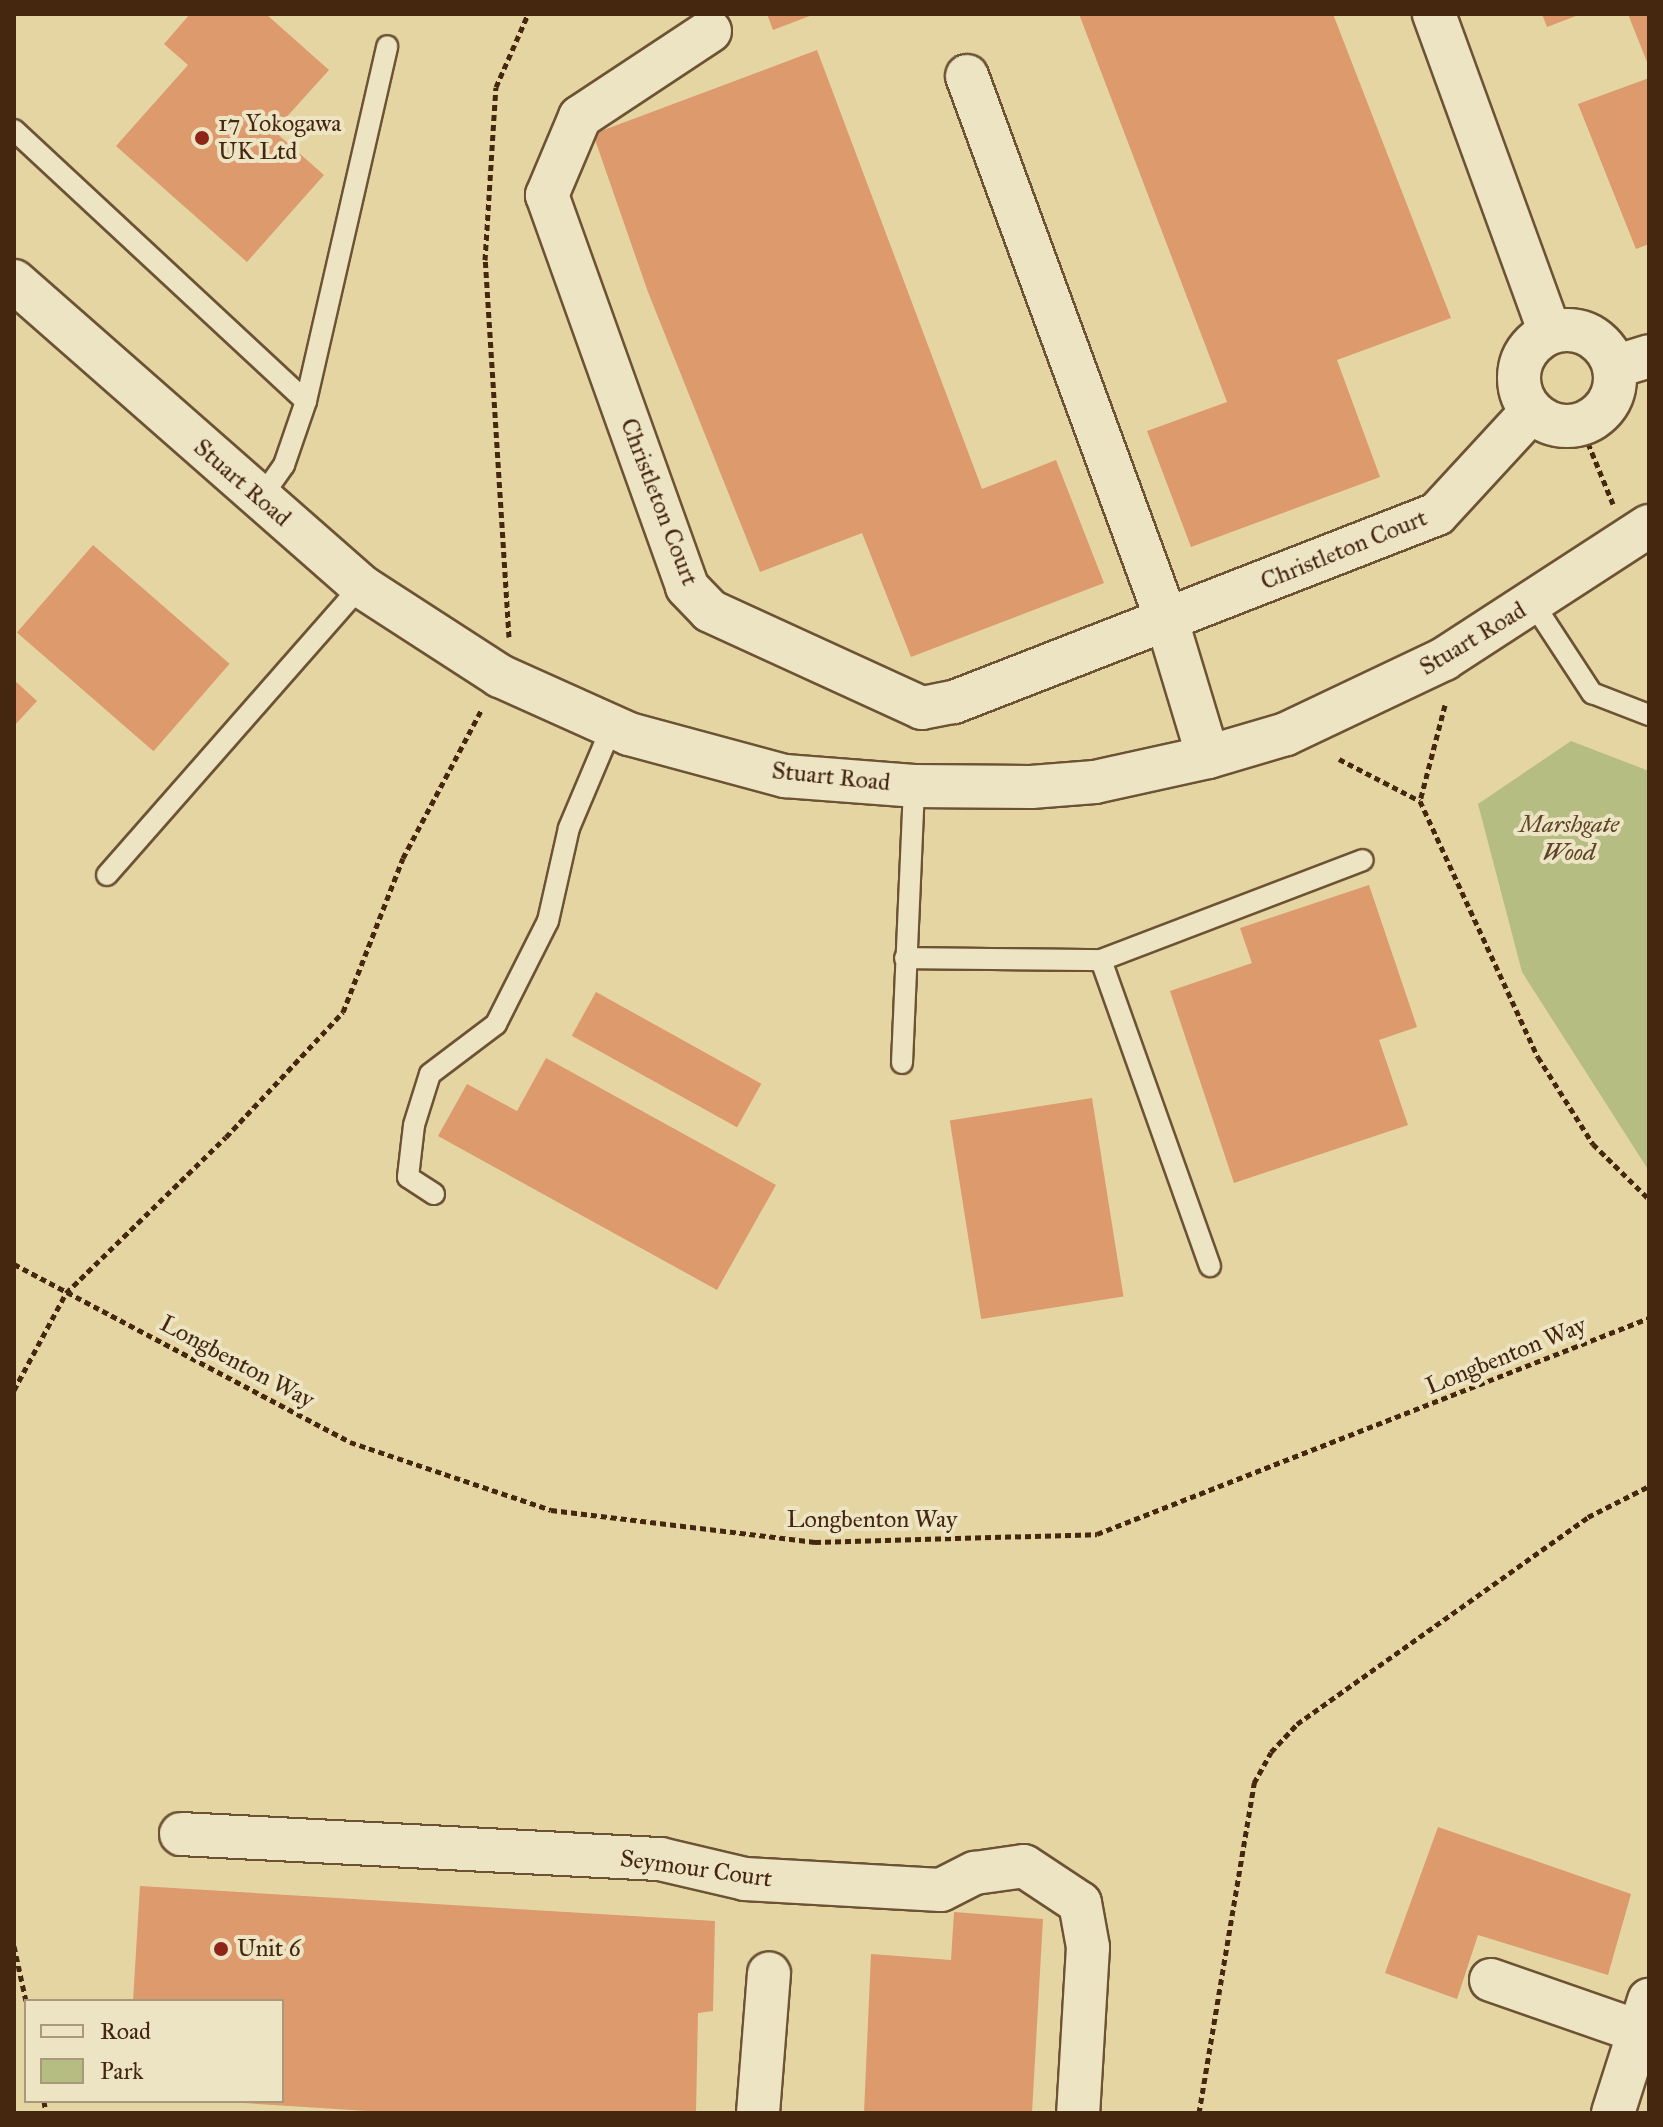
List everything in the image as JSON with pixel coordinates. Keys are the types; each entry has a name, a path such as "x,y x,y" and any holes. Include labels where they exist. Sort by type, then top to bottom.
{"street":[{"path":"1434,14 1550,333"},
{"name":"Christleton Court","path":"710,31 580,117 547,195 687,587 710,611 922,708 954,702 1437,514 1532,411"},
{"path":"967,76 1167,621 1208,757"},
{"name":"Stuart Road","path":"14,281 361,586 500,676 612,726 785,776 914,786 1095,782 1208,757 1286,734 1368,698 1533,603 1633,520"},
{"path":"1582,332 1608,352 1632,361 1615,382 1603,411 1575,426 1560,426 1532,411 1519,383 1520,368 1526,353 1550,333 1582,332"},
{"name":"Seymour Court","path":"181,1834 660,1859 745,1879 941,1890 975,1873 1024,1866 1080,1903 1088,1947 1078,2113"},
{"path":"758,2113 769,1973"},
{"path":"1491,1980 1644,2016 1613,2113"}],"lane":[{"path":"260,499 284,465 306,401 387,46"},
{"path":"14,130 306,401"},
{"path":"107,875 361,586"},
{"path":"1533,603 1592,693 1649,715"},
{"path":"434,1194 408,1177 414,1125 430,1074 496,1024 548,921 569,828 612,726"},
{"path":"902,1063 914,786"},
{"path":"905,958 1101,960 1363,860"},
{"path":"1101,960 1210,1266"}],"path":[{"path":"14,1390 66,1293 226,1137 343,1012 403,858 500,676 510,638 485,260 496,87 528,14"},
{"path":"1575,426 1633,520"},
{"path":"1420,801 1445,705"},
{"path":"1339,759 1420,801 1538,1057 1593,1144 1649,1199"},
{"name":"Longbenton Way","path":"14,1264 350,1442 551,1510 815,1542 1097,1534 1649,1318"},
{"path":"1199,2113 1254,1783 1271,1752 1297,1724 1575,1526 1649,1486"},
{"path":"14,1946 26,1999"}],"green space":[{"name":"Marshgate Wood","path":"1571,741 1649,771 1649,1171 1522,972 1478,804"}],"building":[{"name":"17 Yokogawa UK Ltd","path":"190,14 266,14 329,70 274,131 324,175 247,262 116,146 188,65 164,44"},
{"path":"767,14 815,14 773,30"},
{"path":"1079,14 1333,14 1451,318 1337,360 1380,477 1191,547 1147,431 1227,402"},
{"path":"1542,14 1581,14 1547,27"},
{"path":"1628,14 1649,14 1649,67"},
{"path":"817,50 982,489 1056,460 1104,583 911,657 862,533 760,572 648,292 593,134"},
{"path":"1649,78 1649,244 1636,249 1578,104"},
{"path":"93,545 230,664 153,751 17,633"},
{"path":"14,680 37,701 14,726"},
{"path":"1369,885 1417,1027 1379,1040 1408,1125 1234,1183 1170,991 1252,963 1240,928"},
{"path":"596,992 761,1084 737,1127 572,1036"},
{"path":"546,1058 776,1185 717,1290 438,1136 467,1084 517,1111"},
{"path":"1092,1098 1123,1297 981,1319 950,1121"},
{"path":"1438,1827 1631,1894 1608,1975 1478,1935 1457,1999 1385,1973"},
{"path":"140,1886 715,1921 713,2011 698,2013 696,2113 398,2113 244,2103 284,2103 284,1999 133,1999"},
{"path":"954,1912 1043,1919 1032,2113 864,2113 871,1954 951,1960"}],"place":[{"name":"17 Yokogawa UK Ltd","path":"202,138"},
{"name":"Unit 6","path":"221,1949"}]}
